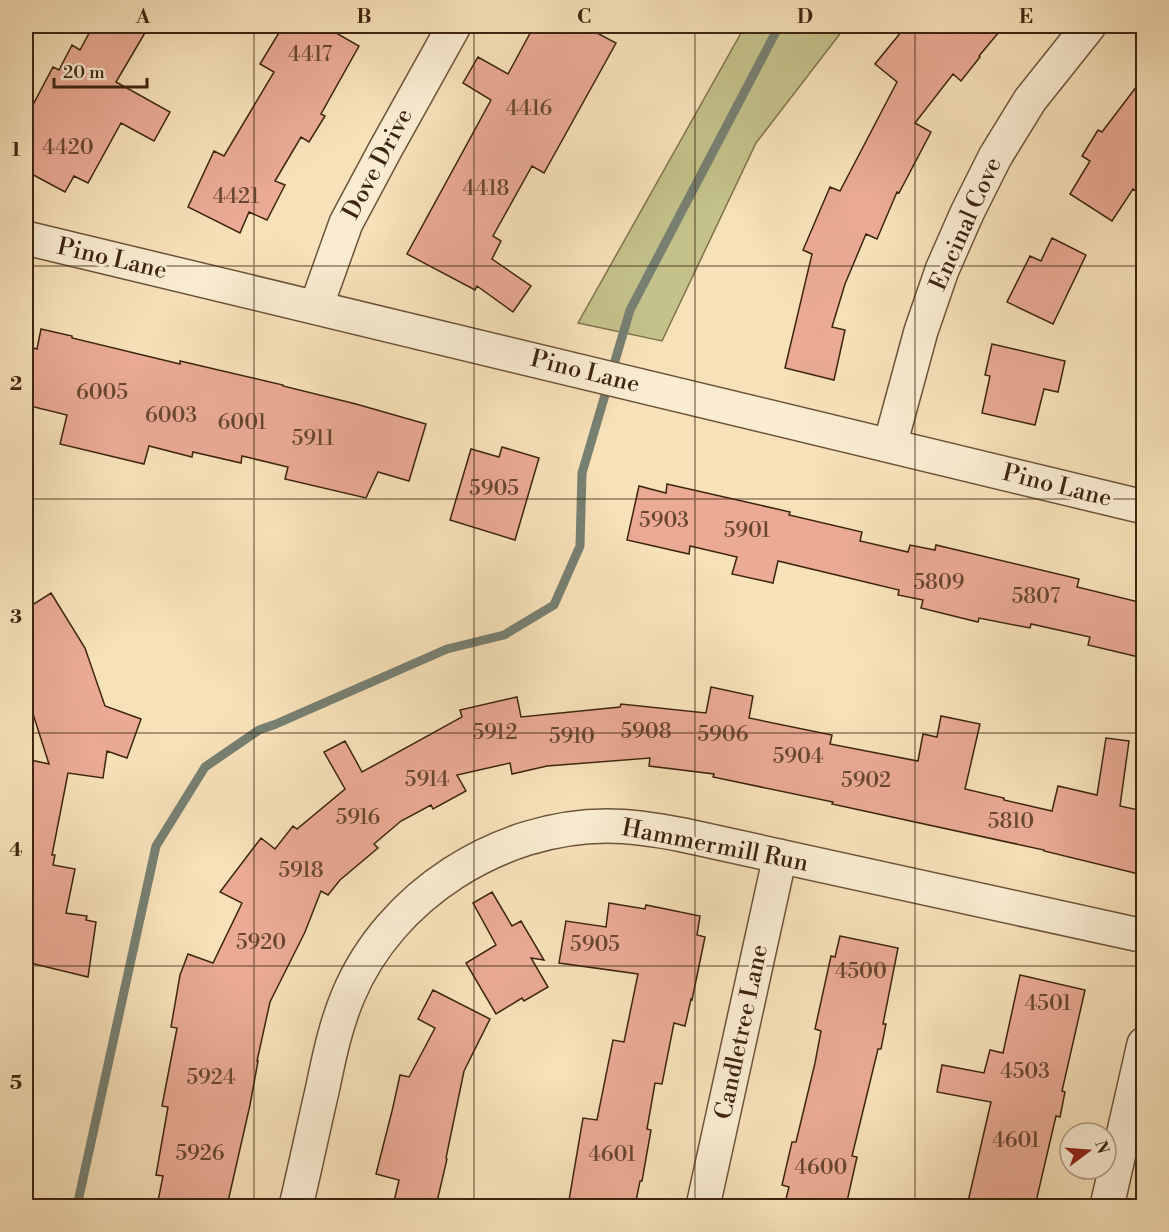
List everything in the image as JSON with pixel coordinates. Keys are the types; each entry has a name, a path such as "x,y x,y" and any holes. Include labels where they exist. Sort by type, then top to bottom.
{"street":[{"name":"Dove Drive","path":"316,307 346,223 454,26"},
{"name":"Encinal Cove","path":"890,445 925,321 942,270 967,213 995,157 1030,100 1089,26"},
{"name":"Pino Lane","path":"26,238 1143,507"},
{"name":"Hammermill Run","path":"296,1206 336,1028 349,993 364,965 394,925 428,892 452,874 490,853 527,838 562,830 606,826 646,828 1143,936"},
{"name":"Candletree Lane","path":"704,1206 780,856"},
{"path":"1107,1206 1143,1044"}],"shaded area":[{"path":"745,26 846,26 756,143 662,341 578,323"}],"building":[{"path":"93,26 149,26 116,82 170,112 154,141 121,123 88,183 74,176 65,192 26,171 26,118 53,67 59,70 72,45 80,50"},
{"path":"283,26 324,26 359,46 321,114 325,116 309,142 301,137 275,181 285,185 267,220 249,212 240,233 188,207 214,151 224,156 274,72 260,64"},
{"path":"534,26 584,26 616,43 544,173 532,166 493,236 501,241 492,259 531,286 513,312 477,286 475,290 407,254 491,100 463,83 478,57 508,74"},
{"path":"906,26 1004,26 961,81 953,74 915,123 931,132 899,193 897,192 877,239 866,234 845,284 832,327 845,330 834,380 785,368 812,254 803,250 830,187 840,191 897,82 875,64"},
{"path":"1143,78 1143,196 1133,189 1112,221 1070,194 1090,161 1082,156 1098,130 1102,132"},
{"path":"1052,238 1086,255 1053,324 1007,302 1030,256 1041,261"},
{"path":"41,329 180,364 180,361 283,385 426,424 409,481 378,472 366,498 285,479 288,467 242,456 241,463 193,452 192,457 149,446 144,464 60,444 67,415 26,405 26,346 37,349"},
{"path":"992,344 1065,361 1058,392 1044,389 1035,425 982,413 990,376 985,375"},
{"path":"502,447 539,458 515,540 450,520 471,449 499,457"},
{"path":"667,484 790,512 789,515 862,532 860,541 908,552 910,545 935,550 936,545 1079,579 1077,587 1143,603 1143,658 1088,645 1090,637 1031,624 1030,628 979,618 978,622 921,608 923,600 898,595 899,590 778,561 773,583 732,574 737,557 690,546 689,554 627,540 639,486 666,493"},
{"path":"51,593 85,648 105,706 141,719 127,758 107,751 103,778 68,773 52,855 55,855 53,865 75,869 66,913 87,916 86,920 96,922 88,977 26,962 26,759 49,764 26,692 26,609"},
{"path":"711,687 753,696 749,718 832,735 830,744 918,761 923,734 937,737 941,716 980,724 965,789 1052,811 1058,786 1097,795 1106,738 1129,741 1120,806 1143,811 1143,875 1044,850 713,777 714,774 649,766 650,758 547,766 512,774 510,763 457,775 466,791 433,809 431,805 401,821 374,844 378,848 340,880 328,895 321,891 305,932 270,1002 227,1206 157,1206 163,1176 156,1175 168,1107 162,1106 177,1028 171,1027 180,975 188,954 213,963 242,903 220,892 261,838 275,849 293,826 297,829 345,789 324,752 345,741 362,772 462,717 460,710 517,697 521,717 620,707 621,704 706,713"},
{"path":"492,892 512,926 521,921 544,960 531,958 548,987 524,1001 522,998 496,1014 466,963 496,945 473,903"},
{"path":"609,903 645,909 646,905 700,916 697,935 705,937 685,1026 674,1023 662,1084 655,1083 647,1129 651,1130 635,1206 568,1206 583,1118 597,1120 613,1040 624,1042 638,974 559,963 566,921 606,927"},
{"path":"840,936 898,948 883,1024 886,1024 881,1049 878,1049 852,1156 857,1157 846,1206 800,1206 785,1203 789,1187 782,1185 792,1142 796,1142 815,1063 821,1031 815,1029 831,956 835,957"},
{"path":"1020,975 1085,990 1062,1091 1065,1092 1060,1117 1056,1116 1035,1206 967,1206 991,1102 937,1092 942,1065 984,1073 990,1050 1003,1053"},
{"path":"433,990 490,1019 464,1071 436,1206 393,1206 399,1180 376,1174 400,1075 409,1077 435,1028 418,1019"}],"waterway":[{"path":"77,1206 156,846 205,767 259,730 447,649 504,635 554,605 580,546 582,473 630,310 779,26"}]}
